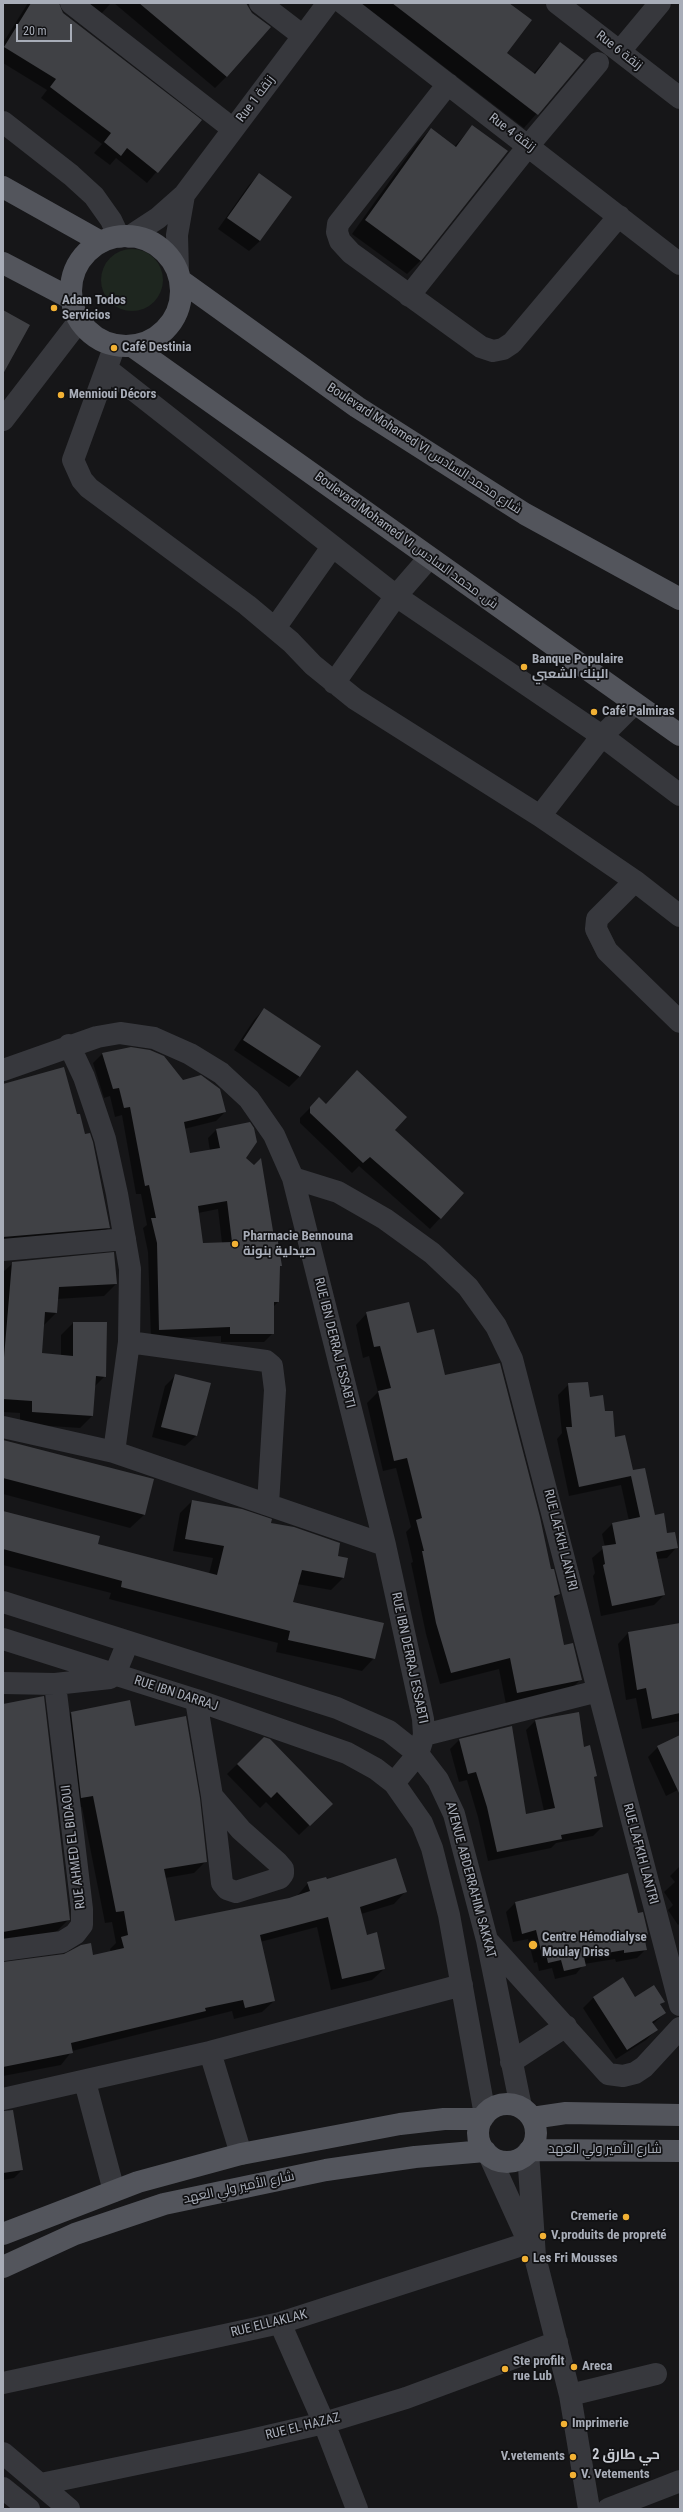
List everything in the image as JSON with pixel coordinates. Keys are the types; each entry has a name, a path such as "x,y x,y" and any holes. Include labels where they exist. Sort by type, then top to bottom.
{"main road":[{"path":"3,187 116,239 143,239 156,245 169,257 179,276 181,298 171,324 158,337 123,346 92,335 80,321 72,299 72,281 78,265 88,252 116,239"},
{"path":"5,269 72,299"},
{"name":"Boulevard Mohamed VI شارع محمد السادس","path":"179,276 364,412 525,514 680,599"},
{"name":"Boulevard Mohamed VI ش. محمد السادس","path":"123,346 429,558 680,735"},
{"path":"3,2234 138,2182 241,2154 400,2124 444,2119 483,2117 501,2104 513,2104 526,2113 536,2134 529,2151 520,2158 508,2161 499,2160 487,2153 478,2137 483,2117"},
{"path":"526,2113 680,2114"},
{"name":"شارع الأمير ولي العهد","path":"529,2151 680,2151"},
{"name":"شارع الأمير ولي العهد","path":"3,2267 75,2234 164,2204 326,2170 415,2156 487,2153"}],"street":[{"path":"71,3 234,130"},
{"path":"260,3 303,36"},
{"name":"Rue 1 زنقة","path":"184,196 328,3"},
{"name":"Rue 4 زنقة","path":"343,3 680,264"},
{"name":"Rue 6 زنقة","path":"558,3 680,98"},
{"path":"620,51 660,3"},
{"path":"409,296 529,146 598,63"},
{"path":"448,84 338,224 337,232 340,240 351,253 481,347 493,351 503,349 512,343 619,216"},
{"path":"3,122 71,174 94,196 111,220 116,239 158,218 184,196"},
{"path":"179,276 177,235 184,196"},
{"path":"3,420 80,321"},
{"path":"123,346 107,369 74,456 74,464 82,480 150,534 207,574 275,628 334,683 386,720 410,732 540,816 635,881 680,916"},
{"path":"107,369 396,596 602,736 680,795"},
{"path":"275,628 332,547"},
{"path":"334,683 396,596 429,558"},
{"path":"540,816 602,736 634,704"},
{"path":"635,881 596,919 596,930 607,951 680,1022"},
{"name":"RUE IBN DERRAJ ESSABTI","path":"3,1070 69,1046 120,1034 154,1038 190,1054 221,1073 249,1099 270,1129 293,1178 385,1545 423,1718 421,1745"},
{"path":"69,1046 84,1077 105,1139 130,1269 129,1342 114,1452"},
{"name":"RUE LAFKIH LANTRI","path":"293,1178 338,1192 385,1219 426,1249 468,1287 496,1326 512,1359 680,2005"},
{"path":"3,1250 125,1239"},
{"path":"129,1342 266,1361 272,1366 275,1390 268,1504"},
{"path":"3,1426 114,1452 385,1545"},
{"path":"3,1639 10,1604 128,1642 115,1674 102,1680 55,1684 3,1683"},
{"name":"RUE IBN DARRAJ","path":"3,1639 196,1700 347,1753 376,1769 394,1783"},
{"name":"AVENUE ABDERRAHIM SAKKAT","path":"128,1642 337,1708 421,1745 454,1814 487,1940 511,2062 526,2113"},
{"name":"RUE AHMED EL BIDAOUI","path":"3,1950 62,1942 75,1934 82,1925 82,1909 55,1684"},
{"path":"483,2117 449,1914 432,1848 422,1823 394,1783 421,1745 598,1691"},
{"path":"196,1700 212,1796"},
{"path":"487,1940 608,2074 623,2076 635,2073 644,2067 680,2028"},
{"path":"3,2099 85,2082 210,2052 462,1985"},
{"path":"511,2062 566,2026"},
{"path":"210,2052 241,2154"},
{"path":"85,2082 114,2191"},
{"path":"529,2151 532,2250"},
{"path":"487,2153 532,2250 570,2395 590,2509"},
{"name":"RUE ELLAKLAK","path":"3,2383 280,2323 532,2250"},
{"path":"280,2323 324,2423 357,2509"},
{"name":"RUE EL HAZAZ","path":"41,2484 242,2442 324,2423 406,2398 557,2342"},
{"path":"570,2395 656,2374"},
{"path":"3,2452 68,2509"},
{"path":"608,2509 680,2482"},
{"path":"3,2488 29,2509"}],"shaded area":[{"path":"126,249 138,249 154,258 161,268 163,280 161,292 154,302 138,311 126,311 115,306 106,297 101,286 101,274 106,263 115,254"}],"building":[{"path":"31,3 59,3 63,13 202,120 158,173 127,148 121,156 104,142 111,133 50,87 56,79 4,47"},
{"path":"139,3 246,3 252,13 271,27 227,77"},
{"path":"392,3 509,3 532,20 507,53 535,74 560,42 584,60 538,115"},
{"path":"472,125 508,151 421,261 365,220 431,128 456,147"},
{"path":"259,173 292,197 260,241 227,218"},
{"path":"3,310 30,325 3,374"},
{"path":"264,1008 321,1046 300,1077 243,1040"},
{"path":"131,1047 150,1050 164,1056 183,1080 201,1075 220,1089 226,1112 184,1122 190,1153 220,1148 216,1129 250,1122 254,1128 257,1142 246,1158 254,1165 261,1158 274,1237 277,1236 282,1266 280,1266 279,1302 274,1302 274,1334 230,1334 230,1327 159,1330 157,1243 151,1218 156,1218 149,1185 145,1186 130,1107 124,1108 119,1088 113,1089 102,1053","holes":["227,1201 232,1242 203,1243 198,1206"]},
{"path":"64,1067 77,1114 80,1114 85,1134 90,1133 93,1142 110,1228 3,1237 3,1084"},
{"path":"357,1070 407,1117 395,1130 464,1193 441,1219 370,1157 363,1163 310,1113 310,1107 319,1097 326,1104"},
{"path":"114,1252 117,1284 59,1287 57,1313 45,1312 42,1353 73,1356 73,1322 107,1322 106,1377 96,1376 93,1416 32,1412 32,1401 3,1399 3,1369 12,1262"},
{"path":"409,1302 417,1333 434,1329 445,1375 500,1363 540,1517 551,1569 554,1569 560,1594 554,1596 564,1645 573,1643 582,1680 517,1693 510,1658 451,1673 436,1623 422,1551 424,1551 416,1520 422,1518 407,1458 394,1461 378,1391 391,1388 380,1346 374,1347 366,1312"},
{"path":"175,1374 211,1383 197,1436 161,1427"},
{"path":"588,1382 590,1397 603,1395 605,1411 613,1411 615,1437 625,1435 633,1470 645,1468 655,1515 664,1513 667,1533 675,1532 678,1548 656,1552 665,1595 612,1606 603,1565 605,1564 602,1546 616,1544 612,1523 640,1517 631,1476 579,1487 566,1427 572,1427 568,1383"},
{"path":"3,1440 154,1479 145,1515 3,1478"},
{"path":"192,1500 242,1509 272,1519 271,1523 294,1527 340,1543 338,1556 348,1558 344,1578 302,1570 293,1602 384,1623 375,1659 288,1640 290,1631 121,1587 122,1581 3,1549 3,1511 100,1536 98,1544 217,1575 224,1546 185,1539"},
{"path":"680,1623 680,1713 652,1719 646,1688 637,1690 628,1632"},
{"path":"44,1696 70,1920 3,1932 3,1704"},
{"path":"130,1700 135,1726 186,1716 200,1798 207,1862 164,1869 175,1921 289,1898 310,1891 307,1882 326,1877 327,1879 396,1858 407,1892 360,1907 367,1935 377,1932 385,1969 342,1979 328,1917 260,1935 275,2001 245,2008 243,2000 205,2008 206,2011 71,2043 73,2053 3,2067 3,1962 64,1954 81,1945 91,1943 93,1955 124,1948 121,1937 128,1935 124,1911 116,1912 93,1796 81,1798 71,1712"},
{"path":"579,1712 584,1747 590,1745 597,1776 594,1777 603,1827 561,1835 562,1839 497,1852 487,1807 476,1772 468,1774 459,1739 512,1726 526,1814 555,1808 535,1720"},
{"path":"680,1735 680,1795 657,1746"},
{"path":"264,1737 270,1739 333,1804 310,1826 277,1792 271,1798 237,1764"},
{"path":"628,1873 638,1913 643,1912 648,1935 644,1936 647,1950 624,1953 624,1950 584,1957 586,1966 564,1971 561,1960 548,1963 546,1954 542,1955 536,1930 522,1934 515,1902"},
{"path":"623,1977 635,1997 654,1985 665,2002 660,2004 666,2013 652,2022 658,2030 627,2050 593,1997"},
{"path":"13,2110 23,2170 3,2173 3,2111"}],"place":[{"name":"Adam Todos Servicios","path":"54,308"},
{"name":"Café Destinia","path":"114,348"},
{"name":"Mennioui Décors","path":"61,395"},
{"name":"Banque Populaire البنك الشعبي","path":"524,667"},
{"name":"Café Palmiras","path":"594,712"},
{"name":"Pharmacie Bennouna صيدلية بنونة","path":"235,1244"},
{"name":"Centre Hémodialyse Moulay Driss","path":"533,1945"},
{"name":"Cremerie","path":"626,2217"},
{"name":"V.produits de propreté","path":"543,2236"},
{"name":"Les Fri Mousses","path":"525,2259"},
{"name":"Areca","path":"574,2367"},
{"name":"Ste profilt rue Lub","path":"505,2369"},
{"name":"Imprimerie","path":"564,2424"},
{"name":"V.vetements","path":"573,2457"},
{"name":"V. Vetements","path":"573,2475"}],"district":[{"name":"حي طارق 2","path":"626,2455"}]}
